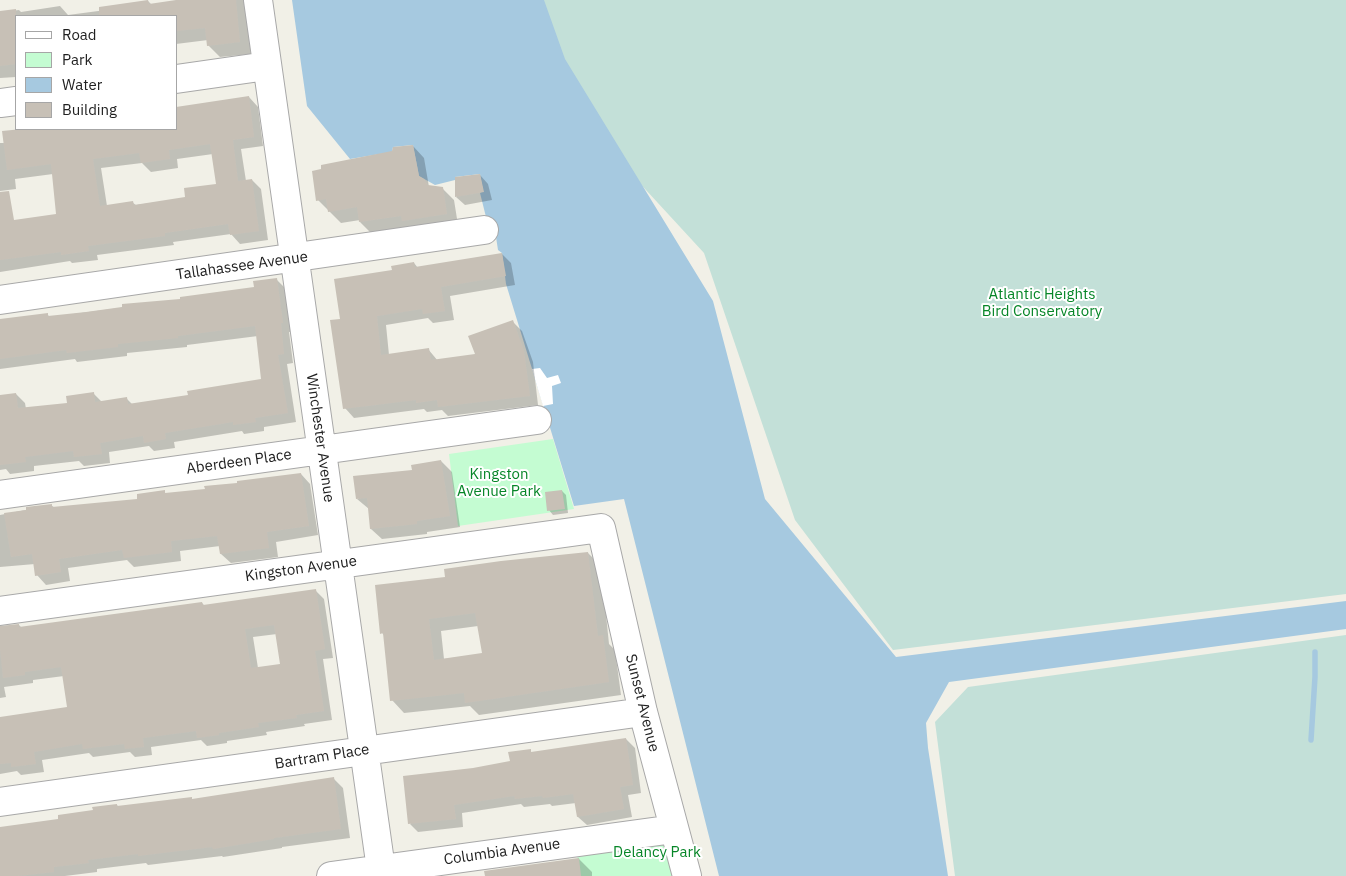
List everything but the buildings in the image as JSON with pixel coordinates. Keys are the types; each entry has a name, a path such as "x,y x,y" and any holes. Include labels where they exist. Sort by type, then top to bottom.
{"street":[{"name":"Winchester Avenue","path":"258,0 382,872"},
{"path":"178,79 267,66"},
{"path":"0,103 15,101"},
{"name":"Tallahassee Avenue","path":"0,300 294,259 484,230"},
{"name":"Aberdeen Place","path":"0,495 537,420"},
{"name":"Kingston Avenue","path":"0,612 601,528"},
{"name":"Sunset Avenue","path":"601,528 643,712 687,876"},
{"name":"Bartram Place","path":"0,802 643,712"},
{"name":"Columbia Avenue","path":"331,876 382,872 674,829"}],"green space":[{"name":"Atlantic Heights Bird Conservatory","path":"516,0 1346,0 1346,594 893,650 795,520 704,253 564,101"},
{"name":"Kingston Avenue Park","path":"553,439 574,509 458,526 449,454"},
{"path":"1346,635 1346,876 955,876 935,722 968,687"},
{"name":"Delancy Park","path":"674,829 687,876 580,876 575,841"}],"water":[{"path":"292,0 544,0 565,59 713,301 765,499 896,657 1346,601 1346,629 949,682 926,723 928,748 948,876 719,876 624,499 574,506 506,284 502,253 498,250 496,237 491,237 480,193 483,191 480,174 455,177 455,180 435,185 419,176 413,145 393,147 392,152 350,159 307,106"}],"pier":[{"path":"540,368 547,378 558,375 561,383 552,386 553,404 543,406 532,369"}],"waterway":[{"path":"1311,740 1315,652"}]}
